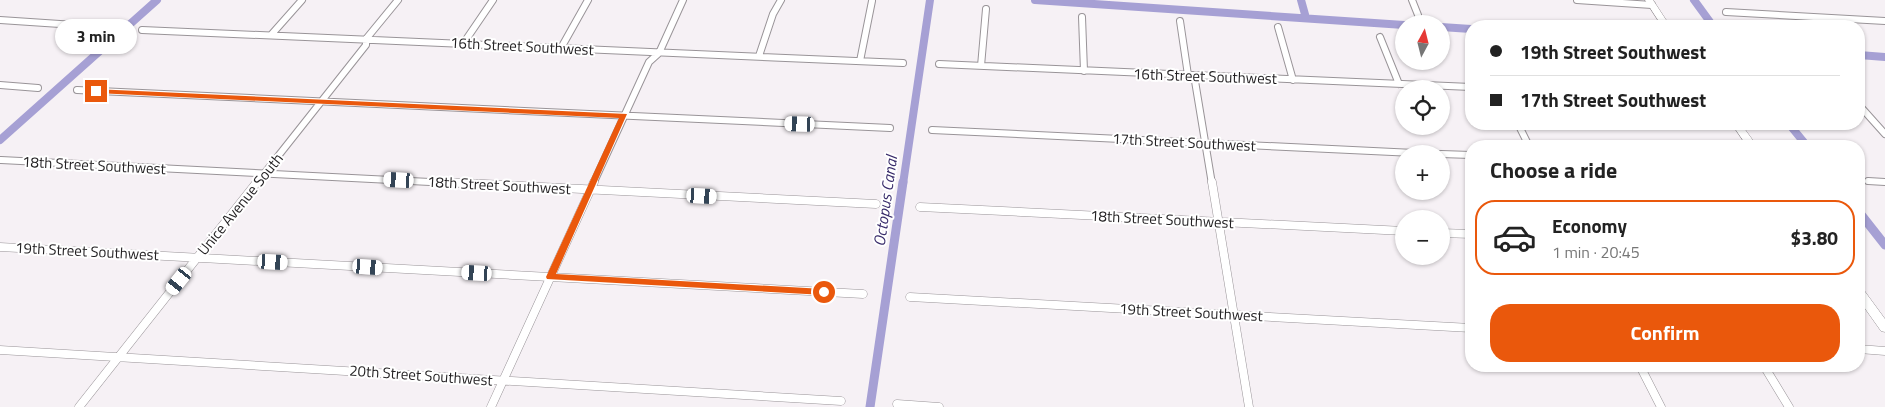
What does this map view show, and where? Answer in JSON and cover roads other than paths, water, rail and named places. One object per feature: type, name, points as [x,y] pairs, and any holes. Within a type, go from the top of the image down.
[{"type":"street","points":[[271,35],[302,0]]},
{"type":"street","name":"Unice Avenue South","points":[[79,407],[322,102],[366,45],[366,39],[398,0]]},
{"type":"street","points":[[463,44],[493,0]]},
{"type":"street","points":[[561,48],[588,0]]},
{"type":"street","points":[[491,407],[649,62],[659,53],[683,0]]},
{"type":"street","points":[[759,56],[773,14],[781,0]]},
{"type":"street","points":[[1412,0],[1418,15]]},
{"type":"street","points":[[1578,0],[1650,2],[1662,20]]},
{"type":"street","points":[[860,61],[872,1]]},
{"type":"street","points":[[981,66],[986,9]]},
{"type":"street","points":[[1726,12],[1853,20]]},
{"type":"street","points":[[1082,17],[1084,71]]},
{"type":"street","points":[[0,20],[106,27]]},
{"type":"street","points":[[1180,21],[1188,75],[1195,81],[1249,407]]},
{"type":"street","points":[[1865,21],[1885,22]]},
{"type":"street","points":[[1278,27],[1293,80]]},
{"type":"street","name":"16th Street Southwest","points":[[142,30],[903,63]]},
{"type":"street","points":[[1380,36],[1397,80]]},
{"type":"street","name":"16th Street Southwest","points":[[939,64],[1395,84]]},
{"type":"street","points":[[0,85],[38,88]]},
{"type":"street","name":"16th Street Southwest","points":[[1450,86],[1465,87]]},
{"type":"street","points":[[78,90],[890,128]]},
{"type":"street","points":[[1865,112],[1885,134]]},
{"type":"street","name":"17th Street Southwest","points":[[932,130],[1395,152]]},
{"type":"street","points":[[1450,155],[1465,156]]},
{"type":"street","name":"18th Street Southwest","points":[[1,160],[876,204]]},
{"type":"street","points":[[1868,181],[1885,182]]},
{"type":"street","name":"18th Street Southwest","points":[[920,207],[1395,231]]},
{"type":"street","points":[[1450,233],[1465,234]]},
{"type":"street","name":"19th Street Southwest","points":[[0,247],[863,294]]},
{"type":"street","name":"19th Street Southwest","points":[[910,297],[1465,328]]},
{"type":"street","points":[[1865,300],[1885,328]]},
{"type":"street","points":[[1865,349],[1885,351]]},
{"type":"street","name":"20th Street Southwest","points":[[0,350],[841,401]]},
{"type":"street","points":[[1643,372],[1661,407]]},
{"type":"street","points":[[1768,372],[1789,407]]},
{"type":"street","points":[[897,404],[939,407]]},
{"type":"waterway","points":[[0,140],[157,0]]},
{"type":"waterway","name":"Octopus Canal","points":[[903,184],[930,0]]},
{"type":"waterway","points":[[1035,0],[1395,24]]},
{"type":"waterway","points":[[1301,0],[1306,18]]},
{"type":"waterway","points":[[1694,0],[1709,20]]},
{"type":"waterway","points":[[1450,28],[1465,29]]},
{"type":"waterway","points":[[1865,55],[1885,57]]},
{"type":"waterway","points":[[1794,130],[1802,140]]},
{"type":"waterway","name":"Octopus Canal","points":[[870,407],[903,182]]},
{"type":"waterway","points":[[1865,220],[1885,245]]}]
